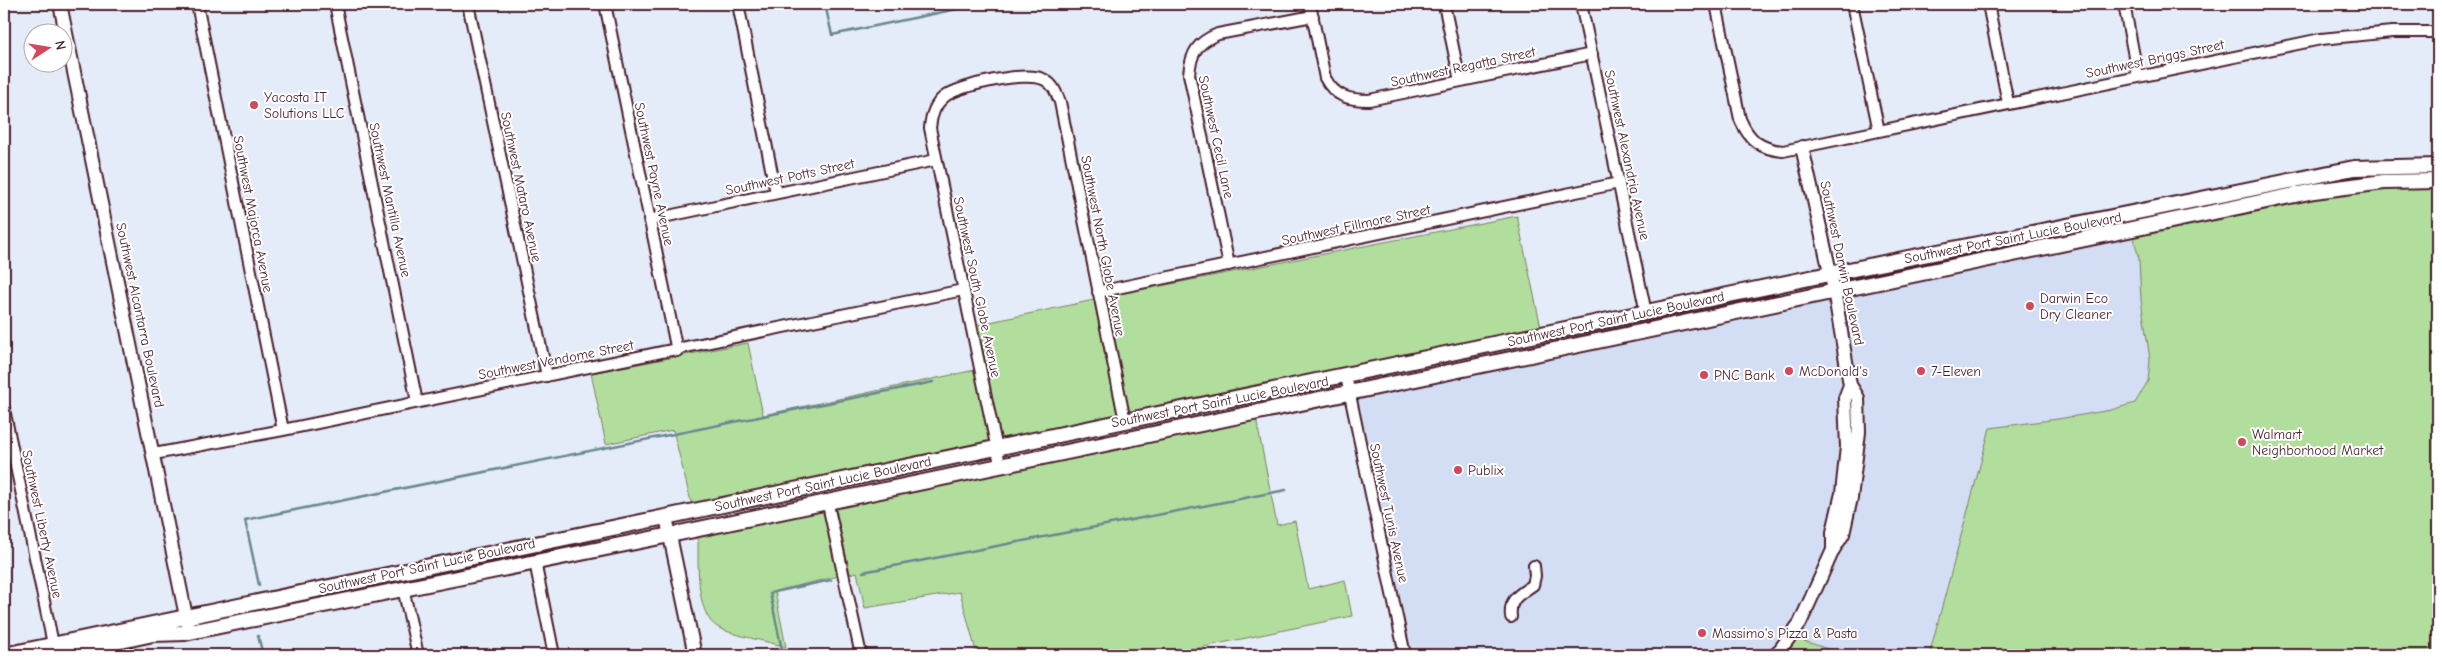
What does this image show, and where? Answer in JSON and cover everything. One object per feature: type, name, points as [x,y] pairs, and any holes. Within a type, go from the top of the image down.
[{"type":"main road","name":"Southwest Port Saint Lucie Boulevard","points":[[55,650],[186,616],[996,449],[1829,274],[2354,168],[2438,166]]},
{"type":"main road","name":"Southwest Port Saint Lucie Boulevard","points":[[4,655],[55,650],[153,634],[189,632],[670,534],[1834,290],[2101,237],[2314,191],[2384,182],[2438,181]]},
{"type":"main road","points":[[2101,237],[2130,214]]},
{"type":"main road","points":[[1616,337],[1646,313]]},
{"type":"street","name":"Southwest Alcantarra Boulevard","points":[[60,4],[154,454],[189,632]]},
{"type":"street","name":"Southwest Majorca Avenue","points":[[197,4],[283,430]]},
{"type":"street","name":"Southwest Mantilla Avenue","points":[[335,4],[417,402]]},
{"type":"street","name":"Southwest Mataro Avenue","points":[[468,4],[547,376]]},
{"type":"street","name":"Southwest Payne Avenue","points":[[605,4],[677,350]]},
{"type":"street","points":[[738,4],[776,193]]},
{"type":"street","points":[[1310,4],[1313,16]]},
{"type":"street","points":[[1444,4],[1460,81]]},
{"type":"street","name":"Southwest Alexandria Avenue","points":[[1581,4],[1646,313]]},
{"type":"street","name":"Southwest Briggs Street","points":[[1716,4],[1740,119],[1746,133],[1756,144],[1769,150],[1783,151],[2321,39],[2392,32],[2438,32]]},
{"type":"street","points":[[1852,4],[1879,131]]},
{"type":"street","points":[[1988,4],[2008,103]]},
{"type":"street","points":[[2124,4],[2138,77]]},
{"type":"street","name":"Southwest Regatta Street","points":[[1313,16],[1325,78],[1339,96],[1354,100],[1369,100],[1592,54]]},
{"type":"street","name":"Southwest Cecil Lane","points":[[1229,265],[1189,74],[1190,60],[1196,48],[1206,39],[1218,34],[1313,16]]},
{"type":"street","name":"Southwest North Globe Avenue","points":[[932,114],[944,97],[958,90],[1021,75],[1034,76],[1046,80],[1054,88],[1060,102],[1125,421]]},
{"type":"street","name":"Southwest South Globe Avenue","points":[[932,114],[930,128],[936,160],[1000,464]]},
{"type":"street","name":"Southwest Darwin Boulevard","points":[[1776,655],[1800,623],[1833,550],[1833,532],[1842,493],[1847,447],[1846,398],[1850,385],[1834,290],[1802,147]]},
{"type":"street","name":"Southwest Potts Street","points":[[649,220],[936,160]]},
{"type":"street","name":"Southwest Fillmore Street","points":[[1098,292],[1619,183]]},
{"type":"street","name":"Southwest Vendome Street","points":[[154,454],[283,430],[963,290]]},
{"type":"street","name":"Southwest Tunis Avenue","points":[[1346,376],[1405,655]]},
{"type":"street","name":"Southwest Liberty Avenue","points":[[4,410],[55,650]]},
{"type":"street","points":[[827,500],[861,655]]},
{"type":"street","points":[[666,517],[695,655]]},
{"type":"street","points":[[535,562],[554,655]]},
{"type":"street","points":[[1512,617],[1510,608],[1513,600],[1533,585],[1535,576],[1534,566]]},
{"type":"street","points":[[402,588],[418,655]]},
{"type":"shaded area","points":[[2133,235],[2139,259],[2150,359],[2148,381],[2135,403],[2111,410],[1990,428],[1929,655],[1846,655],[1795,638],[1857,498],[1862,463],[1864,432],[1840,294],[2101,244]]},
{"type":"shaded area","points":[[1829,295],[1844,382],[1837,492],[1826,552],[1795,621],[1770,655],[1411,655],[1354,390]]},
{"type":"green space","points":[[2384,186],[2438,186],[2438,655],[1929,655],[1990,428],[2111,410],[2135,403],[2148,381],[2150,359],[2141,300],[2139,259],[2133,235],[2315,196]]},
{"type":"green space","points":[[1517,216],[1543,337],[1130,423],[1105,297]]},
{"type":"green space","points":[[1094,300],[1120,426],[1003,450],[976,325]]},
{"type":"green space","points":[[748,343],[763,415],[975,370],[992,452],[694,514],[673,430],[606,444],[591,373]]},
{"type":"green space","points":[[1255,413],[1277,525],[1295,521],[1308,589],[1345,580],[1352,616],[1174,653],[1174,655],[977,655],[960,592],[865,608],[857,572],[850,574],[833,495]]},
{"type":"green space","points":[[823,497],[839,576],[775,591],[786,647],[719,628],[711,621],[705,611],[701,598],[698,569],[698,530]]},
{"type":"green space","points":[[1795,638],[1846,655],[1783,655]]},
{"type":"waterway","points":[[825,4],[832,35],[981,4]]},
{"type":"waterway","points":[[259,585],[245,520],[933,382]]},
{"type":"waterway","points":[[863,572],[1286,490]]},
{"type":"waterway","points":[[783,655],[770,593],[831,580]]},
{"type":"waterway","points":[[258,636],[263,655]]},
{"type":"place","name":"Yacosta IT Solutions LLC","points":[[254,105]]},
{"type":"place","name":"Darwin Eco Dry Cleaner","points":[[2030,306]]},
{"type":"place","name":"McDonald's","points":[[1789,371]]},
{"type":"place","name":"7-Eleven","points":[[1921,371]]},
{"type":"place","name":"PNC Bank","points":[[1704,375]]},
{"type":"place","name":"Walmart Neighborhood Market","points":[[2242,442]]},
{"type":"place","name":"Publix","points":[[1458,470]]},
{"type":"place","name":"Massimo's Pizza & Pasta","points":[[1702,633]]}]
